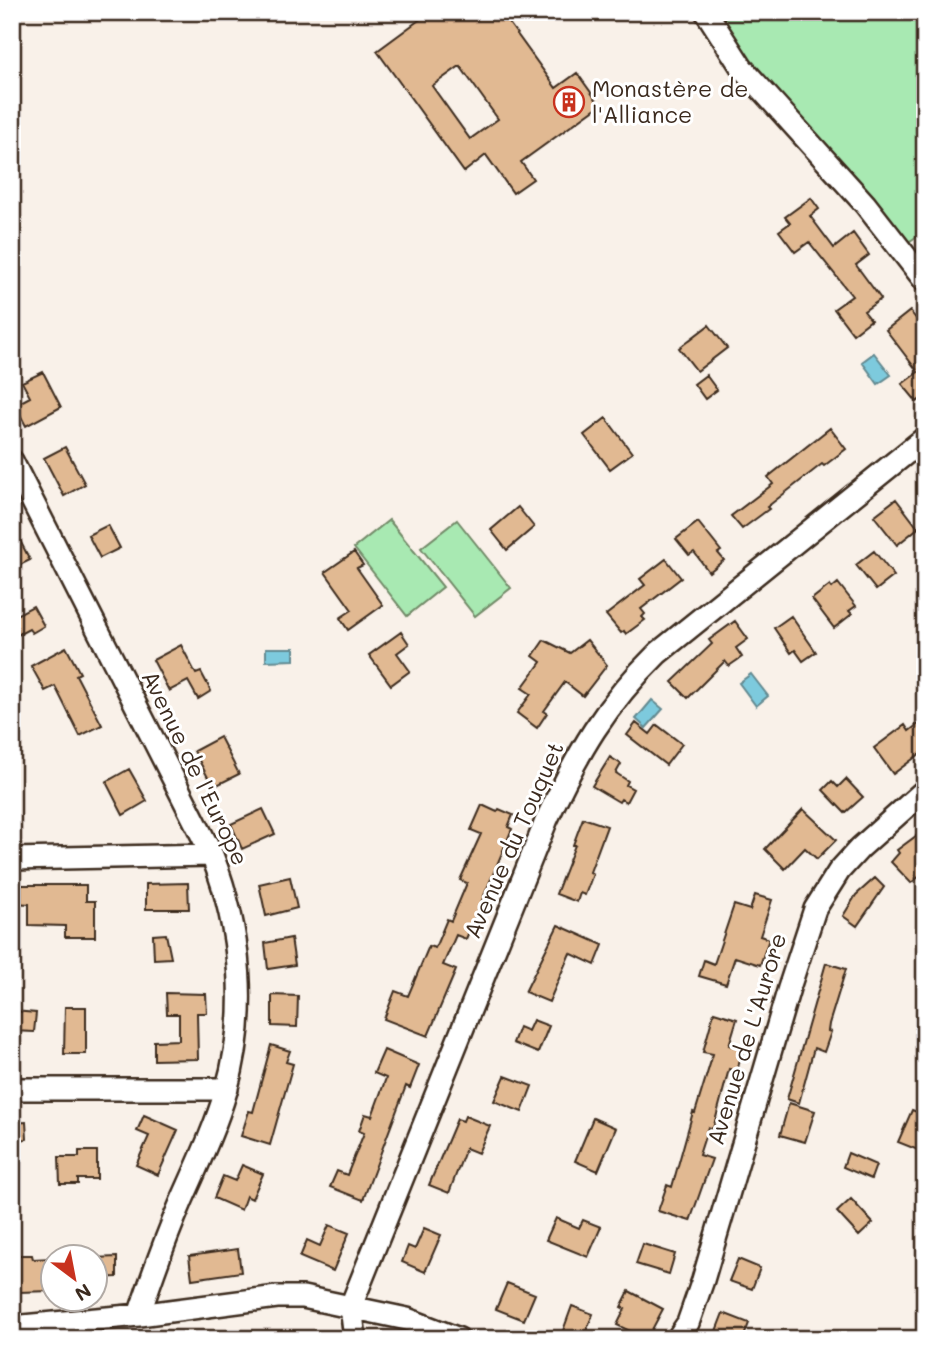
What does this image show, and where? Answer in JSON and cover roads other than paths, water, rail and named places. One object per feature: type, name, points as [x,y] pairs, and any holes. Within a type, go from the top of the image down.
[{"type":"street","points":[[706,12],[742,68],[850,191],[865,204],[925,281]]},
{"type":"street","name":"Avenue du Touquet","points":[[351,1306],[547,820],[589,736],[628,683],[667,645],[925,438]]},
{"type":"street","name":"Avenue de l'Europe","points":[[12,461],[212,855],[234,934],[240,989],[237,1041],[227,1089],[158,1257],[139,1315]]},
{"type":"street","name":"Avenue de L'Aurore","points":[[677,1339],[688,1323],[703,1280],[815,909],[839,871],[860,848],[925,790]]},
{"type":"street","points":[[12,859],[212,855]]},
{"type":"street","points":[[12,1089],[227,1089]]},
{"type":"street","points":[[12,1327],[139,1315],[277,1297],[303,1297],[407,1319],[459,1339]]},
{"type":"street","points":[[351,1306],[355,1339]]},
{"type":"water","points":[[874,353],[891,375],[878,384],[862,362]]},
{"type":"water","points":[[266,648],[294,648],[294,660],[266,661]]},
{"type":"water","points":[[751,674],[768,696],[756,706],[739,683]]},
{"type":"water","points":[[652,700],[663,709],[646,728],[636,719]]},
{"type":"place","name":"Monastère de l'Alliance","points":[[569,102]]}]
